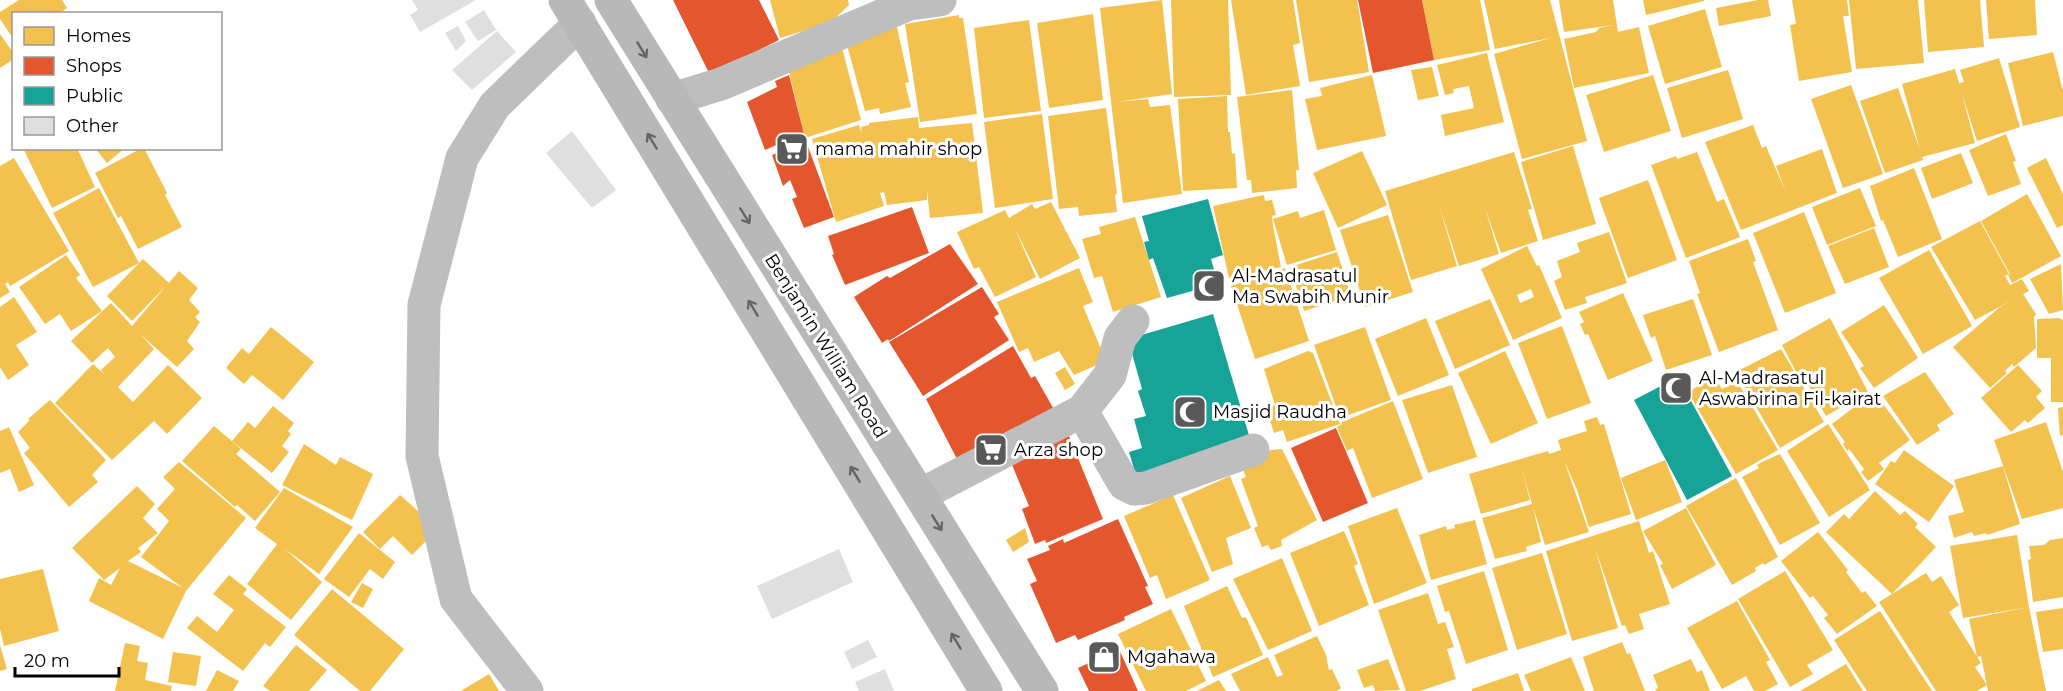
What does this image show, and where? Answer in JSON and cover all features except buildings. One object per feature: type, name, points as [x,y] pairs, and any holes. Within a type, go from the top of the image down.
[{"type":"main road","name":"Benjamin William Road","points":[[612,0],[1042,691]]},
{"type":"main road","points":[[572,11],[987,691]]},
{"type":"street","points":[[672,99],[721,84],[916,1]]},
{"type":"street","points":[[527,691],[456,599],[422,456],[424,306],[462,158],[495,105],[572,11]]},
{"type":"street","points":[[920,495],[1082,411],[1110,375],[1120,338],[1133,321]]},
{"type":"street","points":[[1082,411],[1124,483],[1134,489],[1146,488],[1253,450]]},
{"type":"place","name":"mama mahir shop","points":[[792,149]]},
{"type":"place","name":"Al-Madrasatul Ma Swabih Munir","points":[[1209,286]]},
{"type":"place","name":"Al-Madrasatul Aswabirina Fil-kairat","points":[[1676,388]]},
{"type":"place","name":"Masjid Raudha","points":[[1190,412]]},
{"type":"place","name":"Arza shop","points":[[991,450]]},
{"type":"place","name":"Mgahawa","points":[[1104,657]]}]
